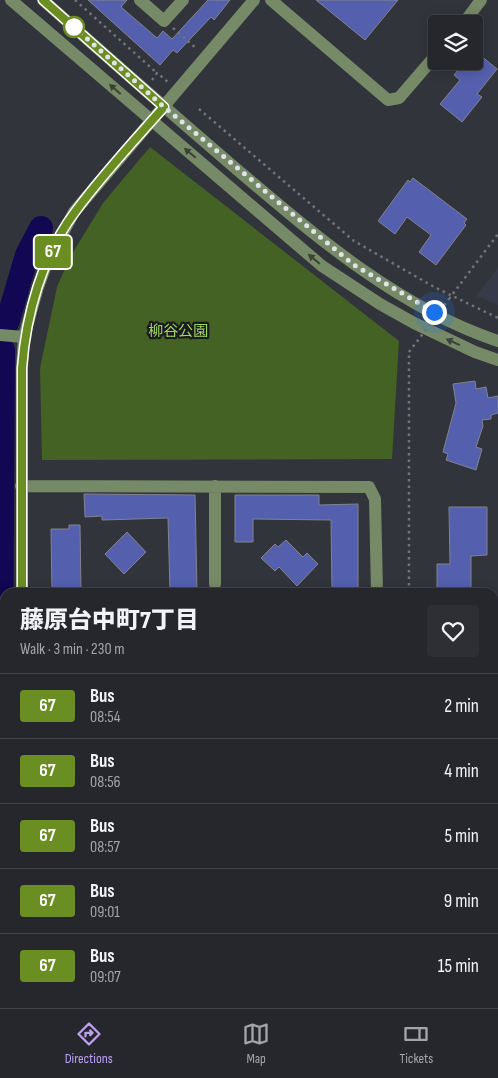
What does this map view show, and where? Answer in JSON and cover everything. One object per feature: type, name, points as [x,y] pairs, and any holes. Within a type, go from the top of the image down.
[{"type":"street","points":[[11,0],[322,266],[380,304],[442,338],[498,360]]},
{"type":"street","points":[[43,0],[164,107],[354,265],[434,312],[498,341]]},
{"type":"street","points":[[140,0],[164,21],[183,0]]},
{"type":"street","points":[[22,588],[22,368],[24,337],[47,263],[74,212],[254,0]]},
{"type":"street","points":[[271,0],[388,100],[399,98],[428,64]]},
{"type":"street","points":[[470,15],[481,0]]},
{"type":"street","points":[[0,335],[24,337]]},
{"type":"street","points":[[22,486],[369,488],[375,499],[377,588]]},
{"type":"street","points":[[215,486],[215,584]]},
{"type":"path","points":[[75,0],[172,86]]},
{"type":"path","points":[[164,21],[200,51]]},
{"type":"path","points":[[148,85],[157,73]]},
{"type":"path","points":[[198,109],[354,241],[451,296],[498,318]]},
{"type":"path","points":[[408,588],[408,352],[498,234]]},
{"type":"shaded area","points":[[498,268],[498,305],[476,296]]},
{"type":"green space","name":"柳谷公園","points":[[150,147],[399,341],[392,459],[42,460],[40,368],[57,287],[69,259],[103,203]]},
{"type":"building","points":[[88,0],[127,0],[121,7],[157,38],[163,31],[172,39],[208,0],[230,0],[214,20],[211,17],[177,53],[173,50],[160,65]]},
{"type":"building","points":[[316,0],[398,0],[365,40]]},
{"type":"building","points":[[483,57],[497,69],[477,94],[482,97],[462,122],[440,104],[460,80],[454,75],[458,70],[483,70]]},
{"type":"building","points":[[413,178],[467,219],[464,223],[466,225],[436,265],[419,252],[431,235],[407,217],[395,234],[378,221],[408,180],[410,182]]},
{"type":"building","points":[[475,381],[476,389],[486,387],[488,398],[498,396],[498,413],[491,415],[491,419],[482,420],[483,426],[476,447],[482,449],[476,470],[446,460],[448,454],[443,452],[456,403],[453,384]]},
{"type":"building","points":[[84,494],[195,495],[197,588],[170,588],[168,518],[102,520],[102,516],[85,517]]},
{"type":"building","points":[[235,495],[319,495],[319,505],[358,504],[358,588],[332,588],[331,520],[253,519],[253,542],[235,542]]},
{"type":"building","points":[[449,507],[487,507],[487,555],[471,556],[471,588],[437,588],[437,564],[450,564]]},
{"type":"building","points":[[69,525],[80,525],[81,588],[52,588],[51,529],[69,529]]},
{"type":"building","points":[[127,532],[146,552],[124,574],[105,554]]},
{"type":"building","points":[[286,540],[303,557],[307,553],[318,564],[297,586],[279,567],[275,571],[261,558],[275,544],[278,547]]},
{"type":"waterway","points":[[7,323],[27,255],[41,228]]},
{"type":"waterway","points":[[2,588],[3,350]]},
{"type":"bus line","name":"67","points":[[22,588],[22,368],[24,337],[31,309],[47,263],[74,212],[164,107],[43,0]]},
{"type":"route","points":[[74,27],[164,107],[354,265],[388,287],[434,312]]}]
